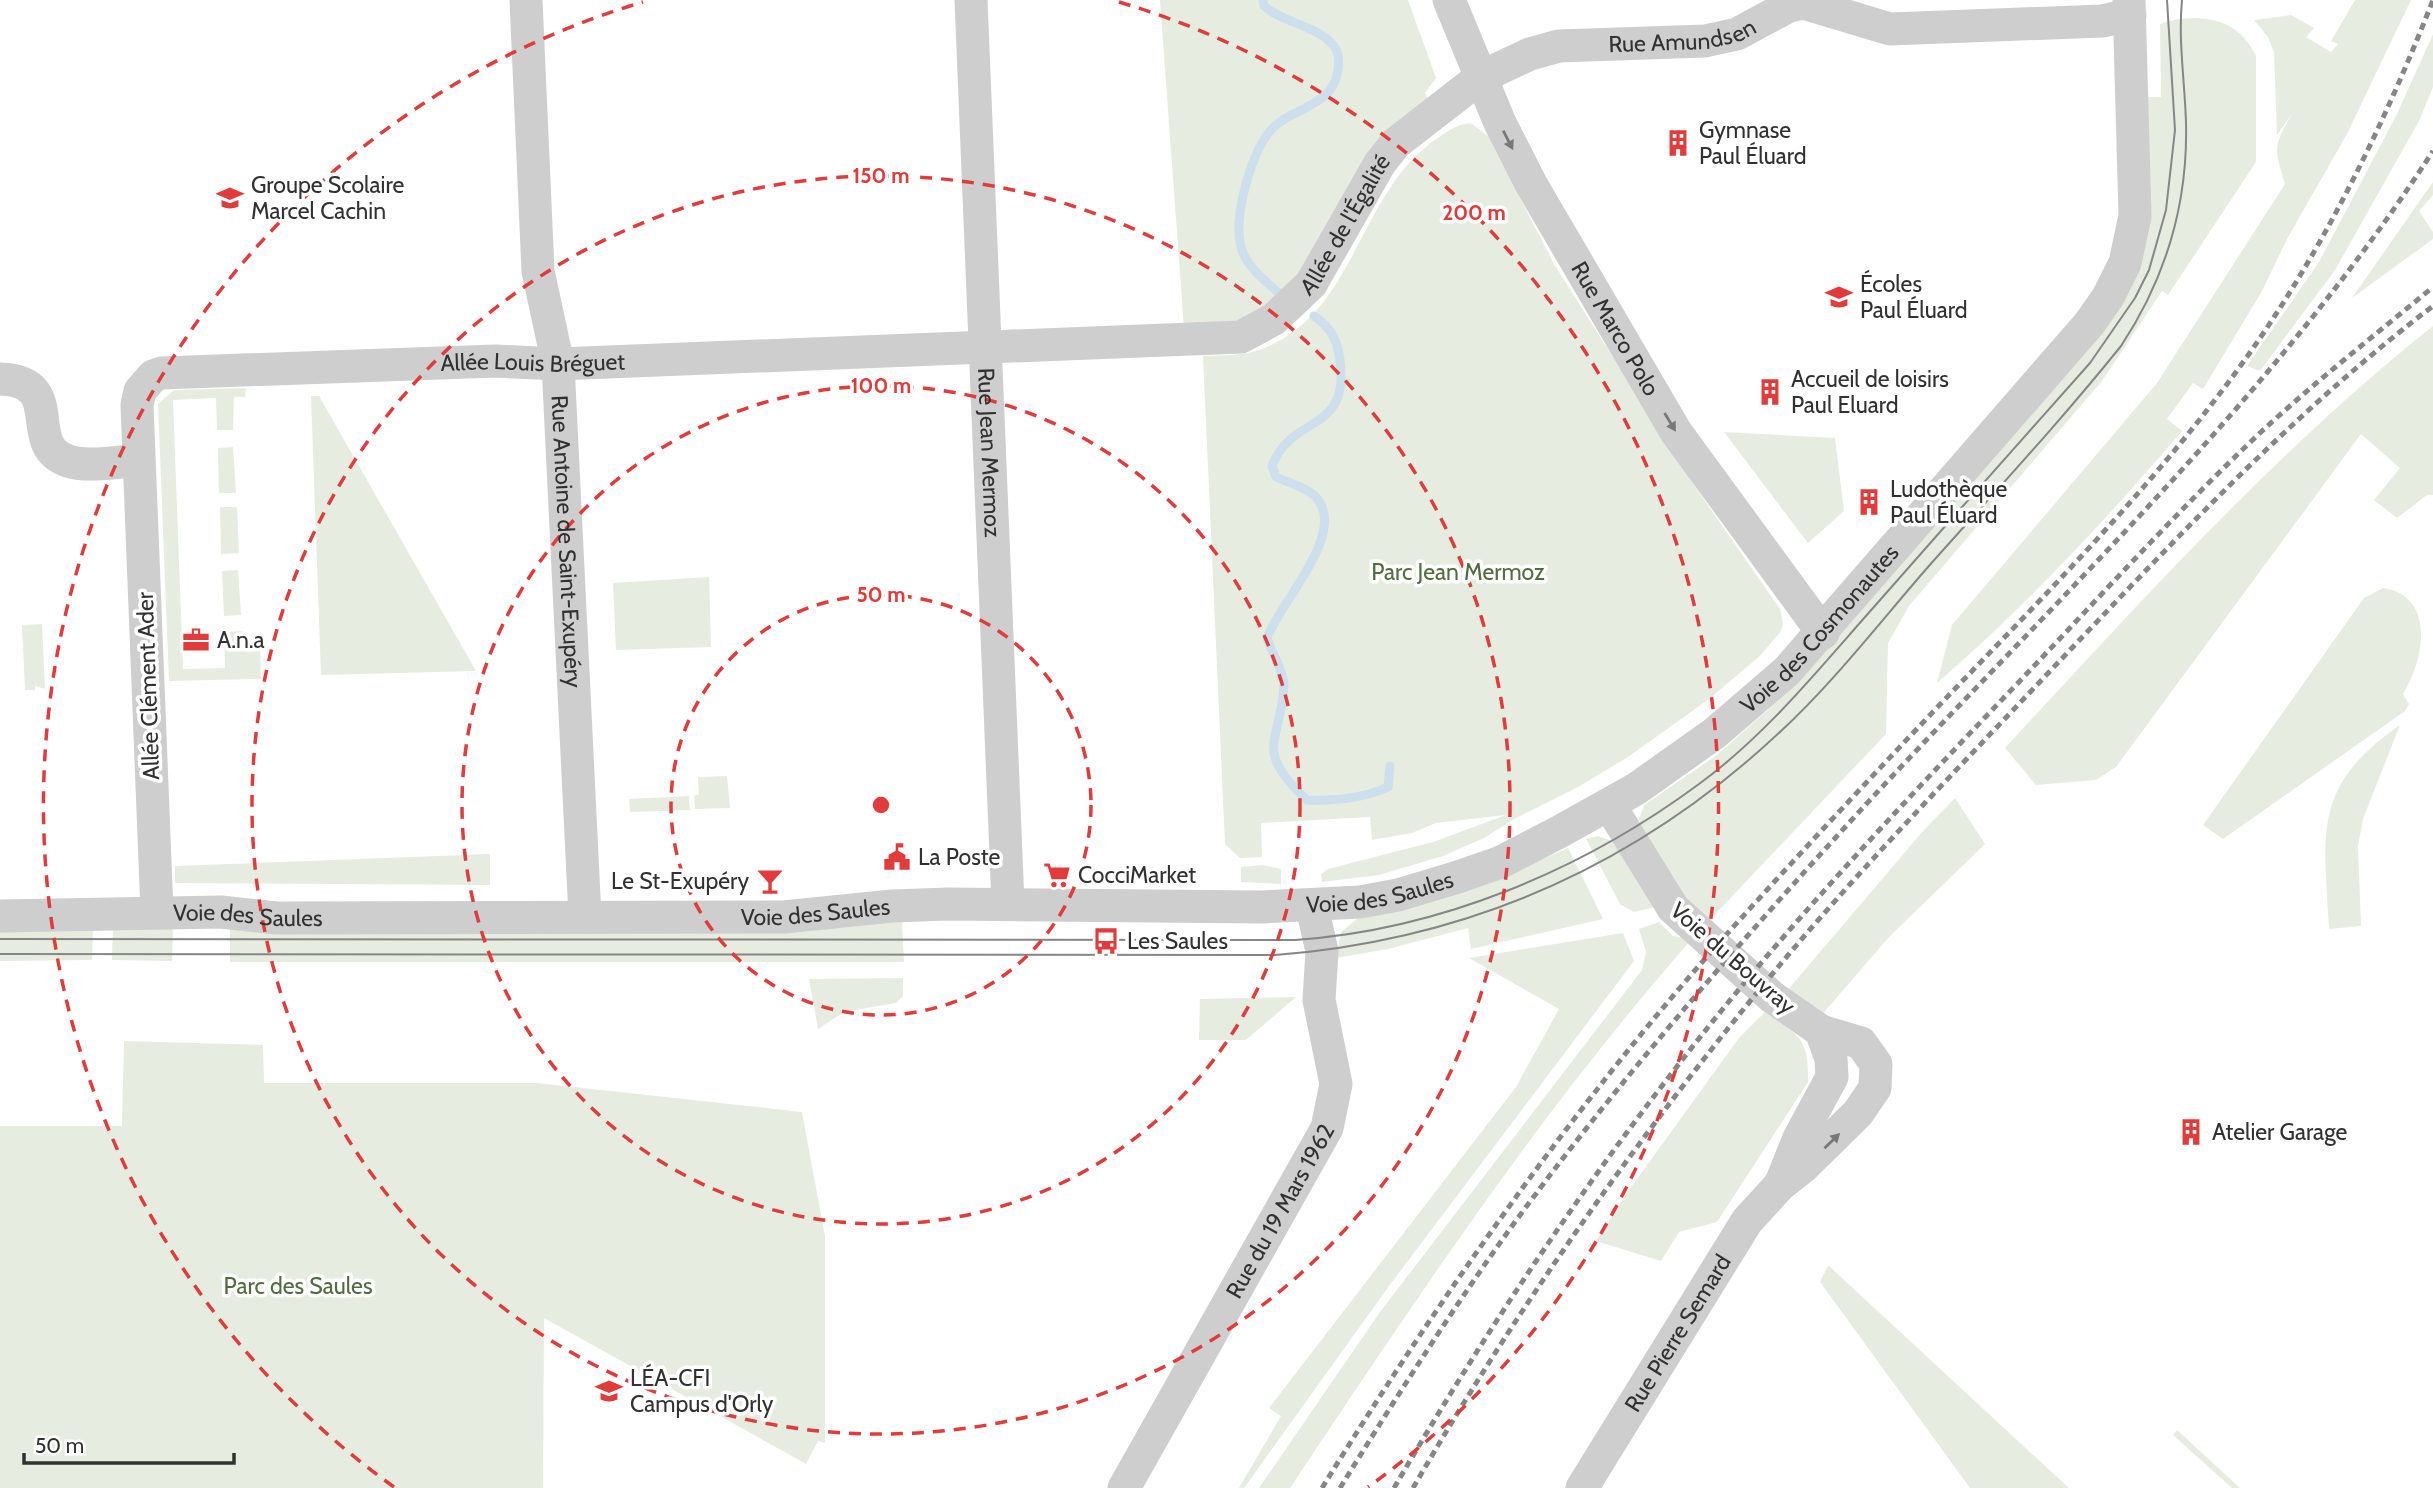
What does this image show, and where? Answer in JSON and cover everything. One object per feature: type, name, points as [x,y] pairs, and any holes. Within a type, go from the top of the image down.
[{"type":"street","name":"Rue Antoine de Saint-Exupéry","points":[[526,0],[538,271],[558,364],[585,917]]},
{"type":"street","name":"Rue Jean Mermoz","points":[[971,0],[1007,904]]},
{"type":"street","name":"Rue Marco Polo","points":[[1449,0],[1500,123],[1531,184],[1676,432],[1823,633]]},
{"type":"street","name":"Rue Amundsen","points":[[1482,77],[1530,54],[1559,46],[1704,41],[1737,34],[1789,6],[1803,3],[1890,29],[2102,21],[2130,8]]},
{"type":"street","name":"Voie des Cosmonautes","points":[[1610,806],[1742,711],[1823,633],[2089,324],[2108,298],[2125,262],[2135,216],[2130,8]]},
{"type":"street","name":"Allée de l'Égalité","points":[[1195,341],[1241,337],[1274,319],[1311,284],[1365,188],[1396,143],[1482,77]]},
{"type":"street","name":"Allée Louis Bréguet","points":[[139,461],[138,397],[145,384],[162,373],[495,361],[558,364],[1195,341]]},
{"type":"street","points":[[0,379],[18,380],[32,388],[41,402],[46,439],[61,457],[72,462],[139,461]]},
{"type":"street","name":"Allée Clément Ader","points":[[139,461],[157,912]]},
{"type":"street","name":"Voie des Saules","points":[[0,916],[221,912],[276,918],[784,917],[892,906],[1007,904],[1312,907],[1398,895],[1458,877],[1501,862],[1610,806]]},
{"type":"street","name":"Voie du Bouvray","points":[[1610,806],[1673,908],[1772,997],[1821,1031],[1850,1038],[1865,1047],[1876,1064],[1875,1088],[1842,1131],[1780,1185]]},
{"type":"street","name":"Rue du 19 Mars 1962","points":[[1124,1488],[1326,1128],[1336,1084],[1319,1000],[1322,951],[1312,907]]},
{"type":"street","points":[[1780,1185],[1799,1138],[1832,1077],[1831,1059],[1821,1031]]},
{"type":"street","name":"Rue Pierre Semard","points":[[1582,1488],[1747,1221],[1780,1185]]},
{"type":"green space","points":[[1160,0],[1408,0],[1436,78],[1425,93],[1430,102],[1306,269],[1248,321],[1184,328]]},
{"type":"green space","points":[[2355,0],[2411,0],[2347,134],[2287,239],[2262,291],[2203,389],[2193,383],[2167,419],[2182,431],[2064,562],[2002,624],[1937,683],[1952,625],[2157,383],[2285,184],[2277,148],[2292,114],[2277,135],[2274,52],[2268,37],[2254,20],[2291,15],[2314,28],[2306,37],[2331,52],[2338,44],[2331,41]]},
{"type":"green space","points":[[2178,19],[2214,20],[2224,24],[2242,35],[2256,56],[2256,162],[2168,295],[2162,291],[2102,381],[1909,606],[1888,643],[1886,734],[1704,926],[1642,834],[1639,819],[1644,805],[1717,755],[1771,707],[1822,654],[2094,339],[2143,97],[2161,97],[2160,24]]},
{"type":"green space","points":[[2433,34],[2433,87],[2419,121],[2335,270],[2260,371],[2247,366],[2319,262],[2397,114]]},
{"type":"green space","name":"Parc Jean Mermoz","points":[[1471,123],[1488,136],[1554,264],[1694,485],[1780,609],[1783,623],[1781,631],[1760,656],[1709,699],[1628,757],[1578,787],[1516,818],[1484,838],[1443,856],[1379,875],[1322,882],[1321,874],[1328,869],[1433,842],[1506,815],[1436,823],[1412,833],[1372,840],[1370,817],[1261,823],[1262,857],[1240,858],[1225,844],[1203,356],[1255,351],[1294,332],[1318,308],[1338,280],[1390,188],[1411,161],[1446,132]]},
{"type":"green space","points":[[2433,182],[2433,195],[2419,211],[2433,232],[2433,239],[2352,298]]},
{"type":"green space","points":[[2433,326],[2433,495],[2427,495],[2397,518],[2374,500],[2400,468],[2361,434],[2116,767],[2096,780],[2036,785],[2005,748],[2159,583],[2264,476],[2375,374]]},
{"type":"green space","points":[[246,388],[245,397],[234,397],[233,430],[217,430],[216,398],[173,400],[183,669],[225,668],[224,632],[242,631],[242,644],[260,643],[261,679],[169,681],[158,404],[174,390]]},
{"type":"green space","points":[[311,396],[319,396],[476,671],[321,675]]},
{"type":"green space","points":[[1724,432],[1835,438],[1844,511],[1808,543]]},
{"type":"green space","points":[[233,447],[236,493],[219,493],[218,448]]},
{"type":"green space","points":[[220,507],[237,507],[239,553],[221,554]]},
{"type":"green space","points":[[238,570],[241,615],[224,616],[222,571]]},
{"type":"green space","points":[[709,577],[711,647],[616,650],[613,583]]},
{"type":"green space","points":[[2383,588],[2399,593],[2411,602],[2418,614],[2421,629],[2417,662],[2403,694],[2409,704],[2405,711],[2223,839],[2203,825],[2364,598]]},
{"type":"green space","points":[[42,624],[45,689],[35,686],[35,690],[25,690],[22,625]]},
{"type":"green space","points":[[2400,725],[2363,819],[2358,846],[2361,926],[2329,929],[2326,839],[2329,814],[2337,791],[2371,748]]},
{"type":"green space","points":[[727,776],[730,808],[695,809],[694,796],[699,794],[698,777]]},
{"type":"green space","points":[[689,796],[690,810],[630,812],[629,799]]},
{"type":"green space","points":[[1955,798],[1985,844],[1889,937],[1820,1017],[1786,992],[1923,831]]},
{"type":"green space","points":[[1598,836],[1620,844],[1660,906],[1634,912],[1620,904],[1586,839]]},
{"type":"green space","points":[[1568,848],[1603,919],[1471,949],[1468,928],[1388,949],[1336,958],[1341,932],[1358,918],[1515,871]]},
{"type":"green space","points":[[490,854],[490,885],[175,883],[175,866]]},
{"type":"green space","points":[[1263,865],[1281,869],[1281,884],[1241,882],[1241,867]]},
{"type":"green space","points":[[902,921],[904,962],[230,962],[230,926]]},
{"type":"green space","points":[[1659,922],[1673,936],[1692,939],[1583,1070],[1532,1138],[1433,1276],[1290,1488],[1259,1488],[1380,1312],[1642,970],[1646,952],[1639,929]]},
{"type":"green space","points":[[113,925],[168,926],[173,930],[172,961],[112,960]]},
{"type":"green space","points":[[0,928],[93,930],[92,960],[0,961]]},
{"type":"green space","points":[[1623,933],[1634,961],[1389,1286],[1244,1488],[1239,1488],[1281,1416],[1269,1408],[1516,1087],[1559,1009],[1469,958]]},
{"type":"green space","points":[[903,978],[903,996],[896,1003],[844,1012],[818,1029],[809,979]]},
{"type":"green space","points":[[1296,997],[1246,1040],[1199,1040],[1200,999]]},
{"type":"green space","points":[[1766,1011],[1800,1039],[1806,1056],[1808,1082],[1717,1222],[1679,1232],[1661,1261],[1596,1241],[1629,1190],[1739,1038]]},
{"type":"green space","name":"Parc des Saules","points":[[124,1041],[263,1045],[264,1083],[537,1083],[802,1112],[825,1236],[825,1443],[818,1441],[806,1464],[544,1318],[543,1488],[0,1488],[0,1126],[122,1126]]},
{"type":"green space","points":[[1828,1266],[2069,1488],[1970,1488],[1820,1282]]},
{"type":"green space","points":[[2177,1430],[2240,1488],[2232,1488],[2173,1435]]},
{"type":"waterway","points":[[1263,0],[1264,6],[1272,12],[1326,38],[1335,47],[1338,60],[1338,70],[1328,93],[1286,118],[1267,135],[1249,173],[1239,221],[1241,247],[1251,266],[1278,292]]},
{"type":"waterway","points":[[1314,316],[1325,325],[1335,340],[1340,360],[1341,384],[1336,401],[1328,413],[1292,438],[1281,449],[1272,466],[1276,477],[1303,488],[1316,497],[1324,512],[1324,529],[1318,548],[1267,638],[1284,685],[1275,733],[1275,756],[1290,783],[1307,800],[1348,798],[1388,787],[1390,766]]},
{"type":"tram line","points":[[0,939],[1295,940],[1403,924],[1456,909],[1558,869],[1654,815],[1699,784],[1747,745],[1811,678],[2090,363],[2135,298],[2149,270],[2166,210],[2175,130],[2167,0]]},
{"type":"tram line","points":[[0,954],[1275,955],[1347,947],[1416,933],[1482,913],[1547,888],[1609,857],[1668,821],[1725,779],[1780,732],[1838,672],[2121,346],[2137,320],[2162,267],[2178,212],[2186,153],[2182,0]]},
{"type":"railway","points":[[1322,1488],[1462,1273],[1563,1134],[1670,1000],[1753,905],[2134,498],[2236,372],[2295,284],[2346,192],[2392,97],[2433,0]]},
{"type":"railway","points":[[1340,1488],[1489,1258],[1640,1061],[1823,851],[2166,488],[2237,407],[2306,325],[2372,240],[2433,151]]},
{"type":"railway","points":[[1394,1488],[1476,1353],[1564,1221],[1657,1092],[1787,932],[1917,790],[2198,493],[2324,376],[2433,287]]},
{"type":"railway","points":[[1413,1488],[1494,1355],[1580,1226],[1672,1100],[1802,938],[1907,822],[2188,527],[2331,390],[2433,306]]},
{"type":"place","name":"Gymnase Paul Éluard","points":[[1678,143]]},
{"type":"place","name":"Groupe Scolaire Marcel Cachin","points":[[230,198]]},
{"type":"place","name":"Écoles Paul Éluard","points":[[1839,297]]},
{"type":"place","name":"Accueil de loisirs Paul Eluard","points":[[1770,392]]},
{"type":"place","name":"Ludothèque Paul Éluard","points":[[1869,502]]},
{"type":"place","name":"A.n.a","points":[[196,640]]},
{"type":"place","name":"La Poste","points":[[897,857]]},
{"type":"place","name":"CocciMarket","points":[[1057,875]]},
{"type":"place","name":"Le St-Exupéry","points":[[770,881]]},
{"type":"place","name":"Les Saules","points":[[1106,941]]},
{"type":"place","name":"Atelier Garage","points":[[2191,1132]]},
{"type":"place","name":"LÉA-CFI Campus d'Orly","points":[[609,1391]]}]
